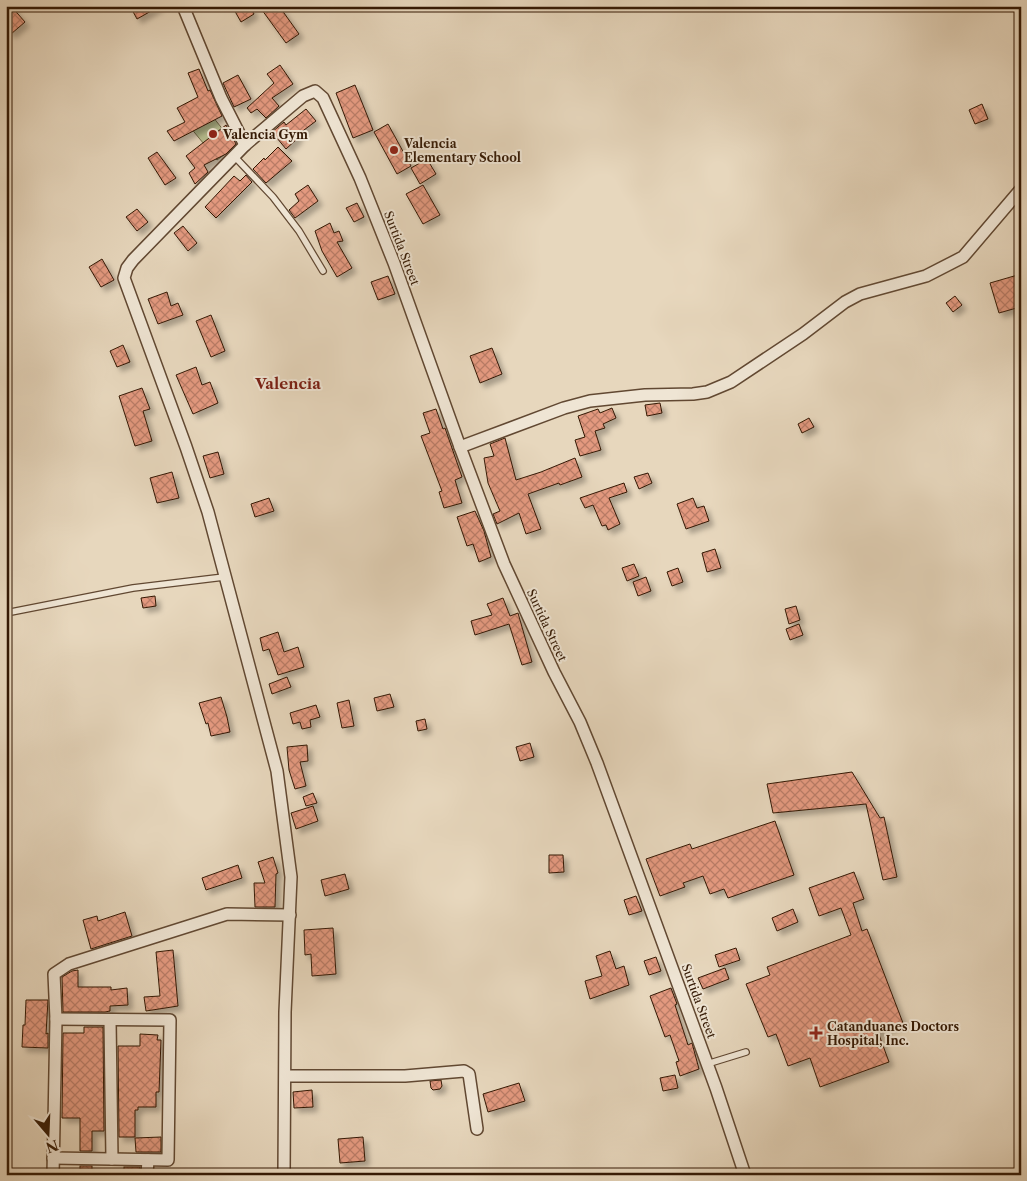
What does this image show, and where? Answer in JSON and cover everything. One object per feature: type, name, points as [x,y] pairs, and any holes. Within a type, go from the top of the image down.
[{"type":"street","points":[[183,6],[221,98],[245,145],[133,260],[127,268],[124,278],[208,512],[224,577],[237,618],[278,771],[291,877],[285,1012],[284,1175]]},
{"type":"street","name":"Surtida Street","points":[[245,145],[303,96],[314,91],[323,98],[378,223],[421,335],[460,447],[516,591],[598,763],[707,1064],[745,1175]]},
{"type":"street","points":[[460,447],[555,411],[590,401],[645,395],[693,394],[707,392],[731,382],[803,334],[845,302],[860,294],[926,276],[963,257],[1021,189]]},
{"type":"street","points":[[53,1175],[56,1019],[54,974],[69,964],[227,914],[290,915]]},
{"type":"street","points":[[53,1158],[168,1160],[170,1020],[56,1019]]},
{"type":"street","points":[[110,1020],[112,1159]]},
{"type":"street","points":[[286,1076],[405,1076],[464,1071],[469,1074],[477,1128]]},
{"type":"street","points":[[147,1175],[148,1160]]},
{"type":"lane","points":[[234,156],[273,196],[299,231],[323,271]]},
{"type":"lane","points":[[6,613],[133,588],[224,577]]},
{"type":"lane","points":[[707,1064],[746,1052]]},
{"type":"green space","name":"Valencia Gym","points":[[209,112],[236,146],[217,160],[190,127]]},
{"type":"building","points":[[6,6],[11,6],[25,22],[11,34],[6,29]]},
{"type":"building","points":[[130,6],[160,6],[137,19]]},
{"type":"building","points":[[232,6],[250,6],[254,14],[241,22]]},
{"type":"building","points":[[269,6],[279,6],[299,34],[286,43],[262,10]]},
{"type":"building","points":[[280,65],[293,84],[272,98],[279,106],[266,118],[257,109],[251,113],[247,108],[274,83],[267,74]]},
{"type":"building","points":[[199,69],[208,91],[210,90],[222,116],[174,141],[167,131],[185,122],[177,108],[198,97],[188,73]]},
{"type":"building","points":[[238,75],[251,99],[234,107],[223,83]]},
{"type":"building","points":[[355,85],[373,130],[353,138],[336,93]]},
{"type":"building","points":[[982,104],[988,119],[975,124],[969,110]]},
{"type":"building","points":[[306,109],[316,121],[296,136],[298,138],[286,149],[272,132],[284,122],[286,125]]},
{"type":"building","points":[[388,124],[411,166],[397,174],[374,132]]},
{"type":"building","points":[[226,125],[236,144],[226,154],[204,165],[208,172],[195,184],[189,173],[195,168],[186,156]]},
{"type":"building","points":[[278,147],[292,161],[266,183],[253,169]]},
{"type":"building","points":[[157,152],[176,178],[165,185],[148,158]]},
{"type":"building","points":[[427,159],[436,174],[420,184],[411,168]]},
{"type":"building","points":[[246,175],[252,182],[216,218],[205,207],[234,176],[240,181]]},
{"type":"building","points":[[308,185],[318,201],[295,218],[289,210],[299,201],[295,194]]},
{"type":"building","points":[[423,185],[440,215],[423,224],[406,194]]},
{"type":"building","points":[[357,203],[364,217],[354,222],[346,208]]},
{"type":"building","points":[[137,209],[148,222],[137,231],[126,217]]},
{"type":"building","points":[[330,223],[334,233],[339,231],[343,241],[337,242],[352,268],[337,277],[322,251],[315,231]]},
{"type":"building","points":[[183,226],[197,243],[188,251],[174,233]]},
{"type":"building","points":[[102,259],[114,280],[101,287],[89,267]]},
{"type":"building","points":[[1021,274],[1021,302],[1018,302],[1020,307],[999,313],[990,283]]},
{"type":"building","points":[[388,276],[395,294],[378,300],[371,282]]},
{"type":"building","points":[[167,292],[171,306],[178,303],[183,315],[158,324],[148,299]]},
{"type":"building","points":[[955,296],[962,305],[953,312],[946,303]]},
{"type":"building","points":[[211,315],[225,351],[211,357],[196,321]]},
{"type":"building","points":[[123,345],[130,362],[117,367],[110,351]]},
{"type":"building","points":[[492,348],[502,374],[480,383],[470,356]]},
{"type":"building","points":[[196,367],[202,385],[210,382],[218,403],[193,414],[176,375]]},
{"type":"building","points":[[142,388],[150,409],[143,411],[152,441],[135,446],[119,396]]},
{"type":"building","points":[[660,403],[662,413],[647,416],[645,405]]},
{"type":"building","points":[[612,408],[616,418],[603,424],[605,428],[595,431],[601,450],[580,456],[575,440],[585,437],[578,416],[598,409],[600,413]]},
{"type":"building","points":[[436,409],[443,429],[445,428],[462,477],[455,480],[462,503],[444,508],[439,492],[442,491],[421,436],[430,433],[423,413]]},
{"type":"building","points":[[809,418],[814,427],[802,433],[798,424]]},
{"type":"building","points":[[505,438],[516,480],[575,458],[582,477],[528,494],[541,529],[526,534],[519,513],[497,524],[493,514],[500,511],[488,483],[484,458],[494,456],[490,444]]},
{"type":"building","points":[[218,452],[224,474],[210,478],[203,456]]},
{"type":"building","points":[[172,472],[179,498],[157,503],[150,478]]},
{"type":"building","points":[[648,473],[652,483],[639,489],[634,477]]},
{"type":"building","points":[[624,483],[627,492],[609,498],[620,524],[608,530],[606,525],[602,526],[593,505],[585,508],[580,498]]},
{"type":"building","points":[[269,498],[274,511],[255,517],[251,504]]},
{"type":"building","points":[[693,498],[697,508],[704,506],[709,521],[686,529],[677,504]]},
{"type":"building","points":[[475,511],[484,531],[491,557],[479,562],[473,544],[467,546],[457,517]]},
{"type":"building","points":[[715,549],[721,568],[707,572],[702,553]]},
{"type":"building","points":[[634,564],[639,576],[627,581],[622,568]]},
{"type":"building","points":[[678,568],[683,582],[672,586],[667,572]]},
{"type":"building","points":[[646,577],[651,591],[638,596],[633,582]]},
{"type":"building","points":[[155,596],[156,606],[143,608],[141,598]]},
{"type":"building","points":[[503,598],[510,616],[518,613],[532,662],[522,665],[509,624],[475,635],[471,621],[492,615],[487,604]]},
{"type":"building","points":[[796,606],[800,620],[789,624],[785,609]]},
{"type":"building","points":[[799,624],[803,635],[790,640],[786,629]]},
{"type":"building","points":[[278,632],[284,652],[298,647],[304,667],[278,675],[269,649],[263,651],[260,638]]},
{"type":"building","points":[[287,677],[291,687],[272,694],[269,684]]},
{"type":"building","points":[[390,694],[394,707],[377,711],[374,698]]},
{"type":"building","points":[[221,697],[230,732],[211,736],[208,723],[206,724],[199,703]]},
{"type":"building","points":[[349,700],[354,726],[342,728],[337,703]]},
{"type":"building","points":[[316,705],[320,717],[310,720],[311,727],[302,729],[300,722],[293,724],[290,713]]},
{"type":"building","points":[[425,719],[427,729],[418,731],[416,721]]},
{"type":"building","points":[[530,743],[534,757],[520,761],[516,747]]},
{"type":"building","points":[[307,745],[308,761],[300,762],[306,786],[295,789],[289,770],[287,747]]},
{"type":"building","points":[[852,772],[880,818],[884,817],[897,877],[883,880],[866,804],[773,813],[767,784]]},
{"type":"building","points":[[313,793],[317,803],[306,806],[303,797]]},
{"type":"building","points":[[313,806],[318,821],[296,829],[291,813]]},
{"type":"building","points":[[775,821],[794,875],[728,898],[724,889],[710,894],[703,876],[683,883],[685,887],[660,896],[646,859],[690,844],[692,849]]},
{"type":"building","points":[[549,855],[563,855],[564,872],[549,873]]},
{"type":"building","points":[[273,857],[278,873],[276,874],[275,907],[255,907],[254,883],[265,883],[258,862]]},
{"type":"building","points":[[238,865],[242,878],[206,890],[202,878]]},
{"type":"building","points":[[854,872],[864,899],[853,903],[862,931],[867,929],[903,1023],[878,1032],[889,1062],[820,1087],[810,1058],[788,1066],[776,1034],[768,1037],[746,984],[770,975],[767,967],[851,935],[841,908],[819,916],[809,888]]},
{"type":"building","points":[[345,874],[349,889],[325,896],[321,880]]},
{"type":"building","points":[[636,896],[642,911],[629,915],[624,900]]},
{"type":"building","points":[[793,909],[798,922],[777,931],[772,918]]},
{"type":"building","points":[[125,912],[132,936],[91,949],[83,920],[97,916],[98,921]]},
{"type":"building","points":[[333,928],[336,974],[312,976],[311,954],[305,955],[304,930]]},
{"type":"building","points":[[736,948],[740,960],[719,967],[715,955]]},
{"type":"building","points":[[173,950],[178,1006],[146,1011],[144,997],[160,996],[156,952]]},
{"type":"building","points":[[610,951],[616,969],[624,966],[629,985],[590,999],[585,981],[602,976],[596,956]]},
{"type":"building","points":[[656,957],[661,971],[649,975],[644,961]]},
{"type":"building","points":[[725,968],[729,979],[703,989],[698,978]]},
{"type":"building","points":[[78,970],[78,987],[111,987],[111,990],[127,988],[128,1005],[110,1006],[110,1011],[105,1012],[63,1012],[62,977]]},
{"type":"building","points":[[671,988],[688,1045],[692,1043],[699,1069],[680,1076],[676,1062],[679,1061],[670,1035],[665,1037],[650,996]]},
{"type":"building","points":[[26,1000],[48,1000],[46,1034],[48,1033],[48,1048],[22,1047]]},
{"type":"building","points":[[84,1027],[103,1027],[104,1131],[92,1131],[92,1151],[80,1151],[80,1118],[62,1118],[63,1033],[84,1033]]},
{"type":"building","points":[[140,1034],[158,1035],[157,1040],[161,1040],[159,1092],[156,1092],[156,1107],[138,1107],[138,1110],[135,1110],[135,1137],[119,1137],[118,1046],[140,1046]]},
{"type":"building","points":[[675,1075],[678,1088],[663,1091],[660,1078]]},
{"type":"building","points":[[441,1080],[442,1086],[440,1089],[433,1090],[431,1088],[430,1081]]},
{"type":"building","points":[[519,1083],[525,1101],[488,1112],[483,1094]]},
{"type":"building","points":[[312,1090],[313,1107],[294,1108],[293,1092]]},
{"type":"building","points":[[161,1137],[161,1152],[136,1152],[135,1138]]},
{"type":"building","points":[[363,1137],[365,1161],[340,1163],[338,1139]]},
{"type":"building","points":[[80,1166],[92,1166],[92,1175],[80,1175]]},
{"type":"building","points":[[124,1167],[140,1167],[140,1175],[124,1175]]},
{"type":"place","name":"Valencia Gym","points":[[213,134]]},
{"type":"place","name":"Valencia Elementary School","points":[[394,150]]},
{"type":"place","name":"Catanduanes Doctors Hospital, Inc.","points":[[816,1033]]},
{"type":"district","name":"Valencia","points":[[288,383]]}]
